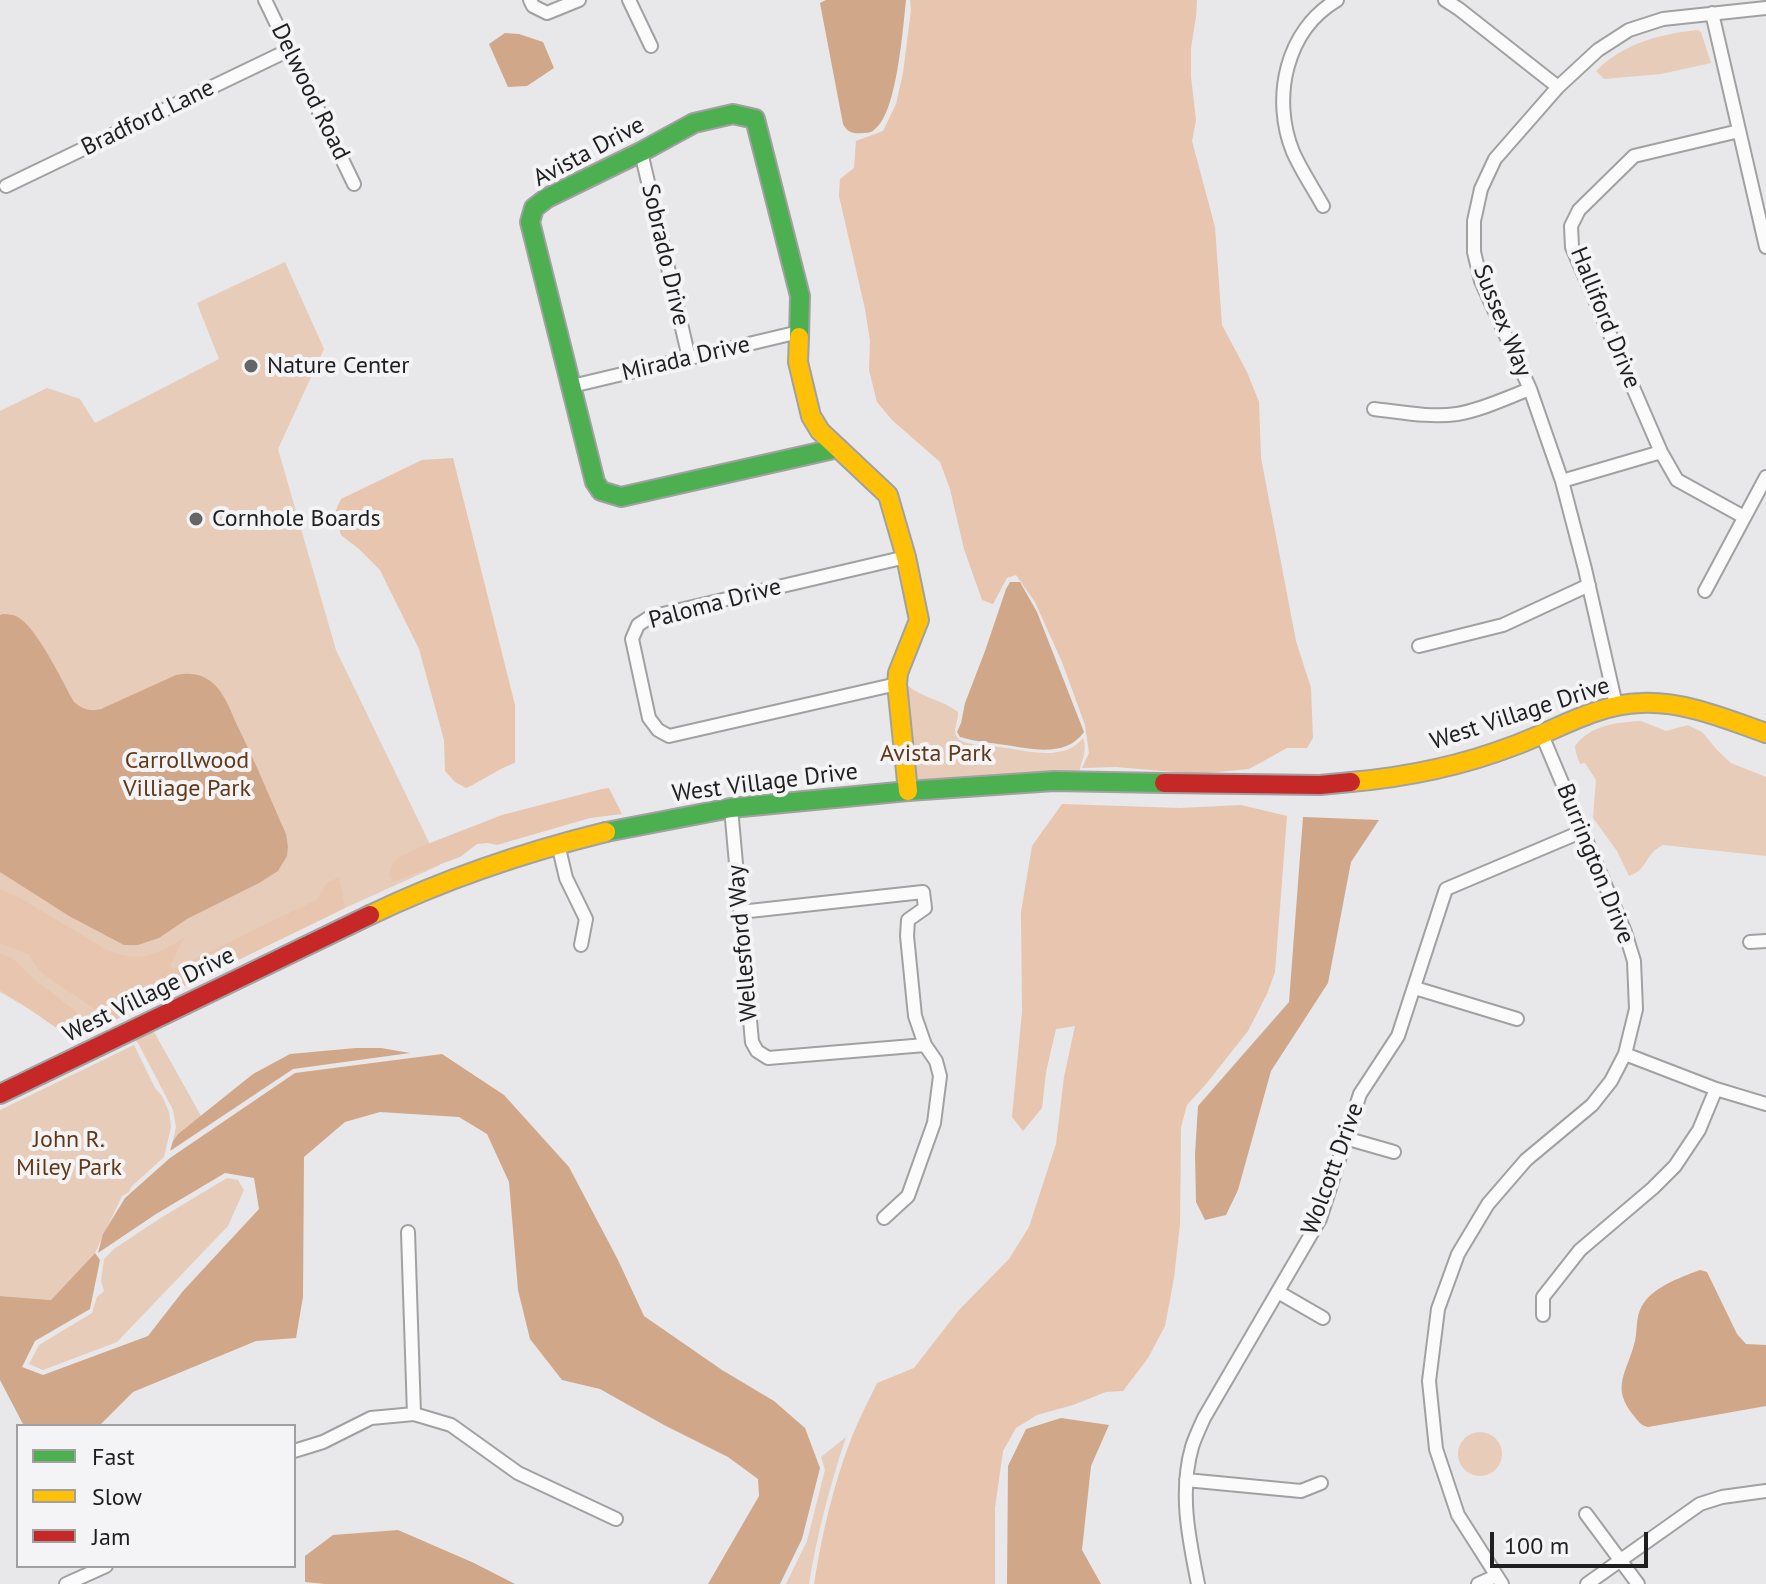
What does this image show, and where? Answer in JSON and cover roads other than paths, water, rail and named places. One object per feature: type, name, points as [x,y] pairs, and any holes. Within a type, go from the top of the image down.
[{"type":"street","name":"Delwood Road","points":[[265,0],[354,184]]},
{"type":"street","points":[[530,0],[533,6],[547,13],[579,0]]},
{"type":"street","points":[[629,0],[651,46]]},
{"type":"street","points":[[1323,206],[1293,151],[1283,114],[1284,77],[1295,45],[1310,22],[1337,0]]},
{"type":"street","points":[[1445,0],[1558,87]]},
{"type":"street","name":"Sussex Way","points":[[1616,705],[1562,481],[1530,389],[1481,281],[1474,252],[1474,221],[1481,189],[1495,159],[1558,87],[1598,50],[1629,30],[1663,19],[1766,8]]},
{"type":"street","points":[[1712,13],[1766,247]]},
{"type":"street","name":"Bradford Lane","points":[[6,186],[289,50]]},
{"type":"street","name":"Avista Drive","points":[[838,448],[621,497],[601,491],[595,482],[530,222],[534,208],[547,198],[694,123],[733,114],[755,119],[800,296],[798,362],[811,416],[820,431],[888,495],[906,557],[919,620],[898,673],[897,684],[908,791]]},
{"type":"street","name":"Halliford Drive","points":[[1739,131],[1634,156],[1579,210],[1571,226],[1572,247],[1661,452],[1677,480],[1744,517]]},
{"type":"street","name":"Sobrado Drive","points":[[641,152],[689,358]]},
{"type":"street","name":"Mirada Drive","points":[[572,386],[799,332]]},
{"type":"street","points":[[1374,409],[1430,415],[1456,414],[1482,408],[1530,389]]},
{"type":"street","points":[[1562,481],[1661,452]]},
{"type":"street","points":[[1705,591],[1766,477]]},
{"type":"street","name":"Paloma Drive","points":[[897,684],[669,736],[658,730],[649,718],[632,639],[638,625],[650,617],[906,557]]},
{"type":"street","points":[[1419,646],[1503,625],[1589,585]]},
{"type":"street","name":"West Village Drive","points":[[0,1094],[403,899],[558,844],[626,827],[731,808],[1054,781],[1320,785],[1393,777],[1468,761],[1616,705],[1652,702],[1686,706],[1766,733]]},
{"type":"street","name":"Burrington Drive","points":[[1499,1580],[1458,1515],[1436,1449],[1429,1381],[1438,1309],[1458,1254],[1488,1204],[1526,1160],[1592,1105],[1611,1081],[1625,1054],[1636,1009],[1634,961],[1625,932],[1542,735]]},
{"type":"street","name":"Wellesford Way","points":[[731,808],[752,1042],[757,1051],[768,1058],[925,1045]]},
{"type":"street","name":"Wolcott Drive","points":[[1198,1584],[1187,1526],[1186,1480],[1192,1447],[1204,1418],[1320,1219],[1360,1094],[1398,1036],[1446,889],[1583,831]]},
{"type":"street","points":[[558,844],[566,878],[586,919],[581,945]]},
{"type":"street","points":[[740,912],[923,892],[925,908],[908,920],[907,936],[915,1016],[940,1076],[934,1123],[908,1196],[884,1218]]},
{"type":"street","points":[[1750,942],[1766,941]]},
{"type":"street","points":[[1415,988],[1517,1019]]},
{"type":"street","points":[[1625,1054],[1716,1089],[1766,1104]]},
{"type":"street","points":[[1543,1315],[1543,1297],[1580,1250],[1675,1166],[1699,1130],[1716,1089]]},
{"type":"street","points":[[1345,1138],[1394,1152]]},
{"type":"street","points":[[408,1232],[414,1414]]},
{"type":"street","points":[[1278,1292],[1323,1318]]},
{"type":"street","points":[[296,1450],[323,1442],[371,1418],[414,1414],[451,1425],[518,1473],[616,1519]]},
{"type":"street","points":[[1186,1480],[1301,1491],[1321,1483]]},
{"type":"street","points":[[1587,1584],[1700,1504],[1722,1497],[1766,1491]]},
{"type":"street","points":[[1586,1514],[1638,1584]]},
{"type":"street","points":[[66,1584],[102,1568]]},
{"type":"street","points":[[1478,1584],[1499,1580]]},
{"type":"place","name":"Nature Center","points":[[251,366]]},
{"type":"place","name":"Cornhole Boards","points":[[196,519]]},
{"type":"park label","name":"Avista Park","points":[[936,754]]},
{"type":"park label","name":"Carrollwood Villiage Park","points":[[187,775]]},
{"type":"park label","name":"John R. Miley Park","points":[[69,1154]]}]
